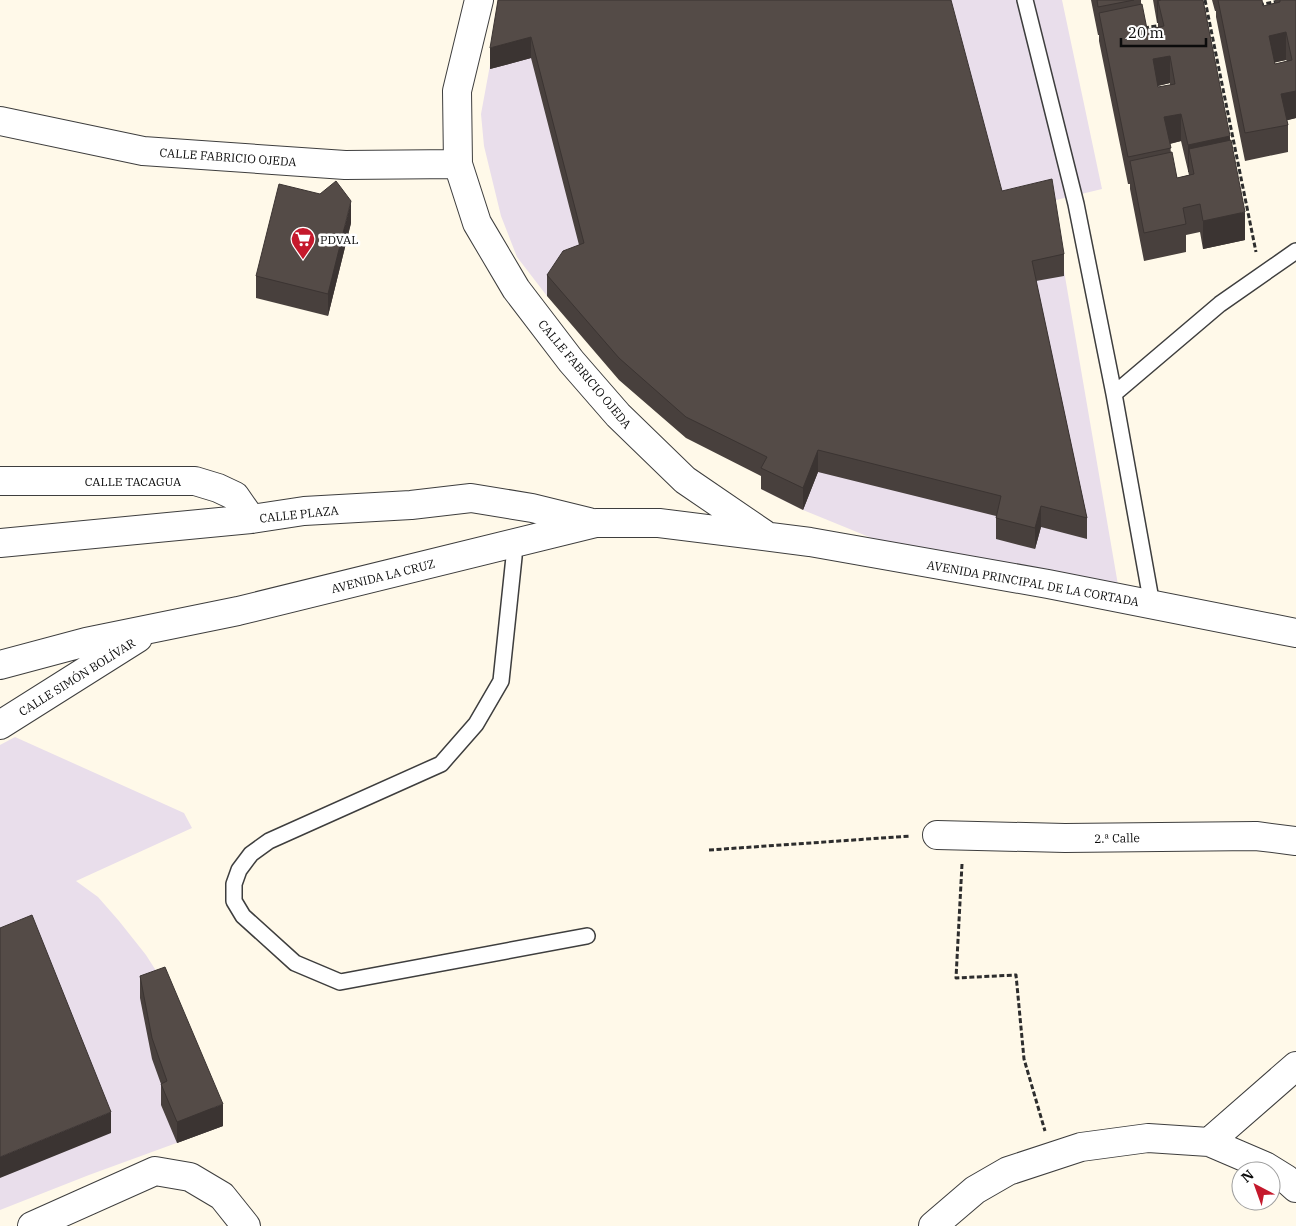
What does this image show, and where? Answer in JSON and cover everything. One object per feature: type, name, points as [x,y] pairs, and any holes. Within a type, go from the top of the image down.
[{"type":"street","name":"CALLE FABRICIO OJEDA","points":[[479,0],[457,91],[458,164],[477,223],[516,289],[571,361],[618,416],[684,480],[769,537]]},
{"type":"street","name":"CALLE FABRICIO OJEDA","points":[[0,121],[143,151],[345,165],[458,164]]},
{"type":"street","name":"CALLE TACAGUA","points":[[0,481],[195,481],[218,488],[235,496],[251,519]]},
{"type":"street","name":"CALLE PLAZA","points":[[0,543],[251,519],[304,512],[411,505],[471,498],[532,508],[596,523]]},
{"type":"street","name":"AVENIDA LA CRUZ","points":[[0,666],[86,642],[238,611],[596,523],[659,523],[769,537]]},
{"type":"street","name":"AVENIDA PRINCIPAL DE LA CORTADA","points":[[769,537],[1039,582],[1296,633]]},
{"type":"street","name":"CALLE SIMÓN BOLÍVAR","points":[[0,725],[153,629]]},
{"type":"street","name":"2.ª Calle","points":[[937,835],[1064,838],[1256,836],[1296,841]]},
{"type":"street","points":[[1210,1142],[1296,1066]]},
{"type":"street","points":[[932,1226],[975,1190],[1008,1171],[1081,1147],[1148,1138],[1210,1142],[1266,1166],[1296,1188]]},
{"type":"street","points":[[32,1226],[155,1171],[190,1177],[222,1196],[246,1226]]},
{"type":"lane","points":[[1025,0],[1076,204],[1114,394],[1152,604]]},
{"type":"lane","points":[[1114,394],[1220,304],[1296,251]]},
{"type":"lane","points":[[514,543],[501,681],[476,724],[441,764],[269,841],[251,854],[239,870],[234,884],[234,901],[243,916],[295,963],[340,982],[587,936]]},
{"type":"path","points":[[1205,0],[1261,274]]},
{"type":"path","points":[[1255,6],[1284,0]]},
{"type":"path","points":[[1199,17],[1208,15]]},
{"type":"path","points":[[1136,30],[1163,25]]},
{"type":"path","points":[[709,850],[937,835]]},
{"type":"path","points":[[963,836],[956,978],[1016,975],[1024,1059],[1053,1155]]},
{"type":"shaded area","points":[[502,0],[1062,0],[1102,189],[1052,201],[1118,585],[879,541],[803,510],[761,489],[766,479],[547,296],[517,257],[501,216],[484,146],[481,114]]},
{"type":"shaded area","points":[[15,737],[184,813],[192,828],[76,881],[98,897],[119,921],[146,955],[160,977],[223,1126],[0,1210],[0,745]]},
{"type":"building","points":[[498,0],[951,0],[1002,191],[1052,179],[1064,254],[1032,261],[1087,518],[1041,506],[1035,528],[996,518],[1001,496],[818,450],[803,488],[761,468],[767,457],[686,417],[619,358],[547,275],[563,251],[584,243],[531,37],[490,48]]},
{"type":"building","points":[[1097,0],[1134,0],[1098,7]]},
{"type":"building","points":[[1203,0],[1230,136],[1188,145],[1181,114],[1164,117],[1171,148],[1128,157],[1099,13],[1142,4],[1147,29],[1155,28],[1164,26],[1158,1]],"holes":[[[1170,56],[1175,84],[1158,87],[1153,59]]]},
{"type":"building","points":[[1218,0],[1262,0],[1263,6],[1280,2],[1280,0],[1296,0],[1296,91],[1281,94],[1288,125],[1245,133]],"holes":[[[1286,32],[1292,60],[1275,64],[1269,36]]]},
{"type":"building","points":[[1231,140],[1245,212],[1203,221],[1200,204],[1183,208],[1186,224],[1144,233],[1130,161],[1172,152],[1177,178],[1194,174],[1189,149]]},
{"type":"building","name":"PDVAL","points":[[336,181],[351,201],[328,294],[256,276],[279,184],[320,194]]},
{"type":"building","points":[[32,915],[111,1112],[0,1157],[0,928]]},
{"type":"building","points":[[165,967],[223,1104],[177,1122],[161,1084],[167,1081],[152,1038],[140,976]]},
{"type":"place","name":"PDVAL","points":[[303,260]]}]
